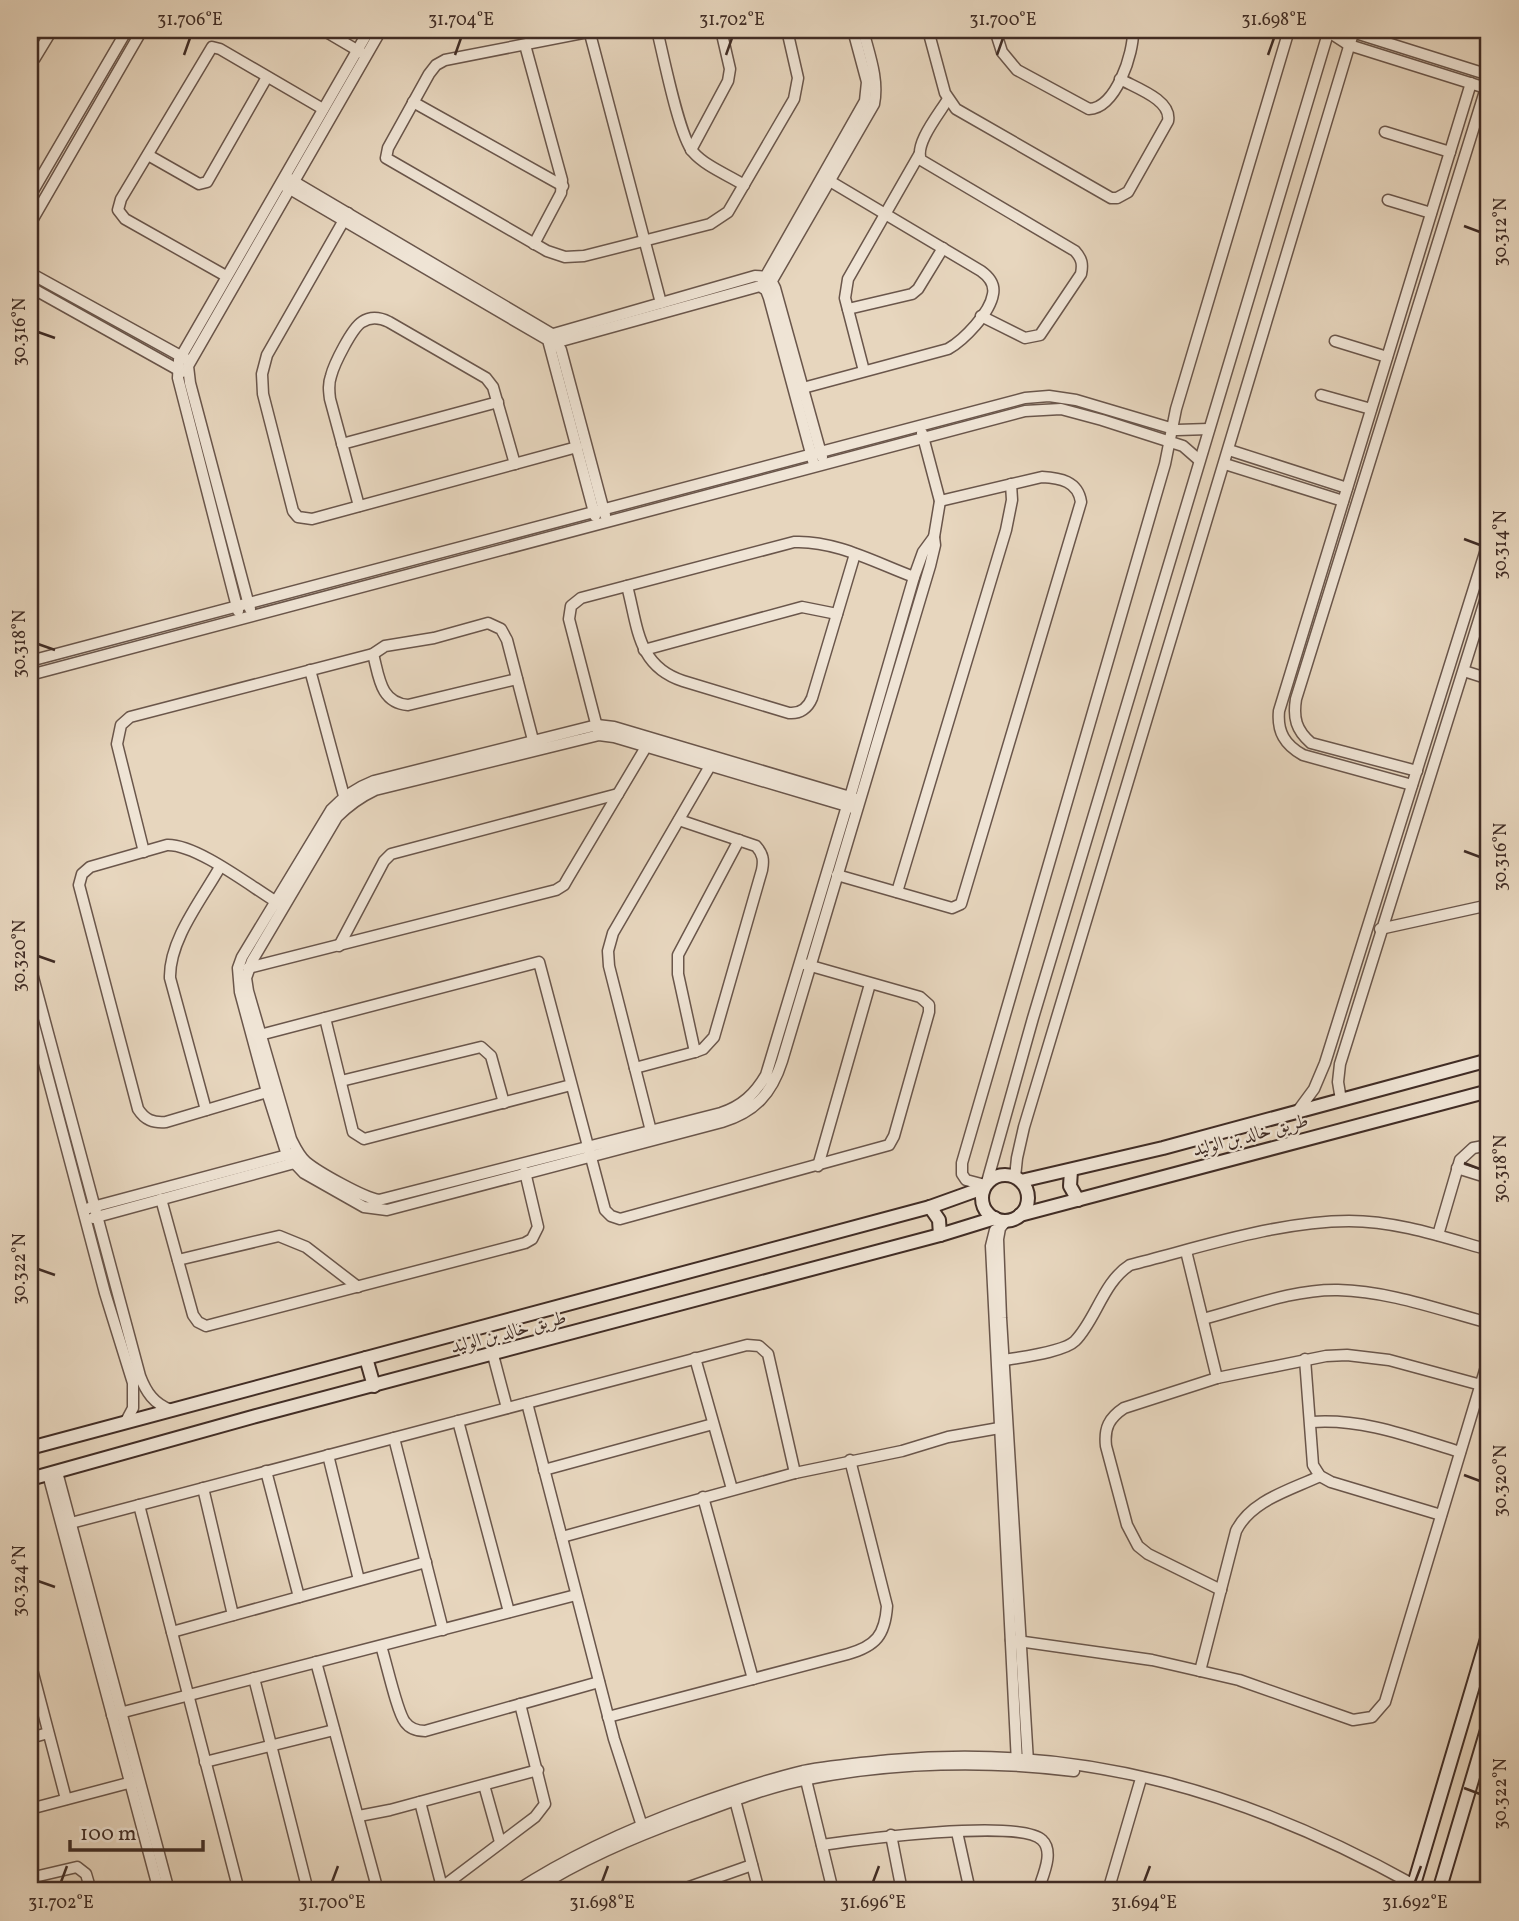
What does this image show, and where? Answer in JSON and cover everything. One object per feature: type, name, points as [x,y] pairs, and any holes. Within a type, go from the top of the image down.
[{"type":"street","points":[[30,63],[52,30]]},
{"type":"street","points":[[30,195],[127,30]]},
{"type":"street","points":[[30,224],[142,30]]},
{"type":"street","points":[[323,30],[362,52]]},
{"type":"street","points":[[241,619],[178,370],[362,52],[369,30]]},
{"type":"street","points":[[252,616],[185,358],[226,276],[286,182],[323,109],[362,52],[381,30]]},
{"type":"street","points":[[661,303],[644,240],[592,30],[445,60],[436,65],[385,152],[386,158],[556,255],[574,257],[644,240],[720,219],[728,212],[794,99],[797,89],[796,67],[787,30]]},
{"type":"street","points":[[657,30],[685,140],[698,157],[744,185]]},
{"type":"street","points":[[691,150],[728,81],[729,57],[722,30]]},
{"type":"street","points":[[827,179],[865,101],[867,82],[853,30]]},
{"type":"street","points":[[551,339],[766,283],[827,179],[869,115],[877,92],[863,30]]},
{"type":"street","points":[[928,30],[948,99],[956,109],[1105,195],[1117,198],[1128,192],[1168,121],[1169,114],[1160,102],[1120,79]]},
{"type":"street","points":[[996,30],[1002,52],[1017,70],[1089,109],[1101,106],[1120,79],[1131,55],[1133,30]]},
{"type":"street","points":[[1289,30],[1185,378],[1171,441],[962,1163],[962,1174],[966,1180],[985,1185],[1000,1175],[1018,1179],[1026,1187],[1028,1202],[1020,1215],[999,1219],[984,1209],[982,1202],[985,1185],[1329,31]]},
{"type":"street","points":[[1329,31],[1334,38],[1349,45],[1488,89],[1293,712],[1301,735],[1311,743],[1416,771]]},
{"type":"street","points":[[1018,1179],[1017,1158],[1024,1127],[1225,464],[1351,31],[1489,75]]},
{"type":"street","points":[[524,45],[563,186],[534,244]]},
{"type":"street","points":[[226,276],[120,215],[119,204],[212,47],[220,49],[323,109]]},
{"type":"street","points":[[148,155],[199,184],[207,182],[267,77]]},
{"type":"street","points":[[1412,785],[1303,755],[1292,749],[1278,727],[1279,711],[1471,83]]},
{"type":"street","points":[[864,371],[845,298],[848,279],[919,155],[920,145],[948,99]]},
{"type":"street","points":[[413,102],[563,186]]},
{"type":"street","points":[[1385,132],[1450,152]]},
{"type":"street","points":[[919,155],[925,164],[1081,257],[1081,274],[1040,335],[1025,338],[981,316]]},
{"type":"street","points":[[41,176],[54,183]]},
{"type":"street","points":[[803,388],[948,349],[965,337],[993,294],[989,276],[827,179]]},
{"type":"street","points":[[286,182],[551,339],[602,523]]},
{"type":"street","points":[[1388,200],[1431,213]]},
{"type":"street","points":[[346,217],[267,355],[262,384],[293,511],[298,517],[304,520],[359,506],[515,464],[579,442]]},
{"type":"street","points":[[848,309],[912,294],[918,289],[943,248]]},
{"type":"street","points":[[30,273],[185,358]]},
{"type":"street","points":[[551,339],[755,276],[766,283],[803,388],[816,454]]},
{"type":"street","points":[[766,283],[819,466]]},
{"type":"street","points":[[30,287],[189,376]]},
{"type":"street","points":[[359,506],[330,399],[331,375],[356,329],[371,318],[381,318],[389,322],[486,378],[493,387],[515,464]]},
{"type":"street","points":[[1335,341],[1387,357]]},
{"type":"street","points":[[1378,387],[1392,391]]},
{"type":"street","points":[[1321,394],[1371,409]]},
{"type":"street","points":[[30,661],[1025,398],[1042,396],[1076,400],[1173,429],[1209,429]]},
{"type":"street","points":[[342,444],[498,402]]},
{"type":"street","points":[[1102,420],[1105,408]]},
{"type":"street","points":[[30,675],[1025,411],[1061,409],[1102,420],[1171,441],[1183,446],[1199,460]]},
{"type":"street","points":[[589,1152],[733,1109],[749,1098],[766,1075],[837,875],[853,803],[935,545],[940,501],[920,426]]},
{"type":"street","points":[[1229,450],[1347,488]]},
{"type":"street","points":[[1225,464],[1343,501]]},
{"type":"street","points":[[837,875],[952,908],[961,904],[1081,502],[1077,489],[1065,481],[1042,477],[940,501]]},
{"type":"street","points":[[897,892],[1006,530],[1012,500],[1011,484]]},
{"type":"street","points":[[663,494],[667,506]]},
{"type":"street","points":[[853,803],[710,766],[598,730],[375,790],[351,804],[337,817],[275,901],[238,968],[240,992],[291,1139],[301,1156],[365,1196],[379,1200],[722,1122],[755,1107],[776,1078],[805,965],[853,803],[914,577],[923,552],[934,537]]},
{"type":"street","points":[[1297,1112],[1314,1089],[1338,1020],[1489,540]]},
{"type":"street","points":[[598,730],[569,612],[571,606],[581,598],[793,542],[814,542],[855,554],[914,577]]},
{"type":"street","points":[[627,586],[644,650],[657,669],[668,676],[789,713],[798,712],[810,703],[855,554]]},
{"type":"street","points":[[410,561],[413,573]]},
{"type":"street","points":[[1341,1100],[1338,1082],[1340,1063],[1489,588]]},
{"type":"street","points":[[1312,601],[1325,604]]},
{"type":"street","points":[[644,650],[802,607],[837,614]]},
{"type":"street","points":[[144,852],[117,744],[121,725],[130,717],[373,654],[385,646],[493,624],[504,632],[533,740]]},
{"type":"street","points":[[373,654],[384,693],[401,704],[408,705],[517,679]]},
{"type":"street","points":[[310,670],[344,796]]},
{"type":"street","points":[[1464,670],[1489,679]]},
{"type":"street","points":[[545,1163],[525,1172],[379,1210],[364,1207],[304,1173],[290,1159],[267,1093],[246,978],[248,968],[331,810],[344,796],[374,781],[533,740],[614,727],[853,803]]},
{"type":"street","points":[[248,968],[555,890],[564,885],[646,747]]},
{"type":"street","points":[[652,1131],[609,966],[609,944],[710,766]]},
{"type":"street","points":[[339,946],[384,860],[391,854],[618,794]]},
{"type":"street","points":[[635,1068],[703,1049],[713,1037],[762,870],[762,853],[756,846],[679,820]]},
{"type":"street","points":[[695,1052],[678,974],[678,955],[739,840]]},
{"type":"street","points":[[267,1093],[159,1123],[147,1119],[138,1109],[79,885],[82,874],[90,867],[177,845],[188,848],[275,901]]},
{"type":"street","points":[[206,1110],[170,978],[170,968],[176,945],[220,867]]},
{"type":"street","points":[[1380,929],[1489,905]]},
{"type":"street","points":[[256,1036],[539,961],[605,1210],[620,1219],[889,1145],[929,1013],[927,1001],[805,965]]},
{"type":"street","points":[[30,970],[140,1376],[153,1400],[171,1410]]},
{"type":"street","points":[[818,1166],[870,984]]},
{"type":"street","points":[[30,1010],[105,1293],[134,1383],[133,1408],[124,1423]]},
{"type":"street","points":[[325,1018],[354,1132],[364,1139],[571,1085]]},
{"type":"street","points":[[1338,1020],[1352,1025]]},
{"type":"street","points":[[341,1081],[481,1047],[491,1056],[504,1103]]},
{"type":"street","name":"طريق خالد بن الوليد","points":[[1018,1179],[1071,1170],[1489,1060]]},
{"type":"street","name":"طريق خالد بن الوليد","points":[[1020,1215],[1489,1091]]},
{"type":"street","points":[[1438,1235],[1457,1168],[1465,1153],[1481,1145],[1489,1145]]},
{"type":"street","points":[[84,1215],[301,1156]]},
{"type":"street","points":[[96,1212],[162,1199],[290,1159]]},
{"type":"street","points":[[1457,1168],[1489,1178]]},
{"type":"street","points":[[1071,1170],[1070,1186],[1078,1200]]},
{"type":"street","points":[[162,1199],[195,1319],[206,1326],[526,1243],[532,1239],[538,1227],[525,1172]]},
{"type":"street","name":"طريق خالد بن الوليد","points":[[30,1448],[930,1207],[985,1185]]},
{"type":"street","points":[[930,1207],[939,1220],[940,1236]]},
{"type":"street","points":[[999,1219],[1005,1427]]},
{"type":"street","points":[[999,1219],[991,1245],[1005,1427],[1023,1762]]},
{"type":"street","name":"طريق خالد بن الوليد","points":[[30,1479],[256,1416],[999,1219]]},
{"type":"street","points":[[1005,1360],[1075,1342],[1085,1331],[1112,1283],[1124,1269],[1271,1230],[1324,1222],[1351,1221],[1396,1225],[1489,1250]]},
{"type":"street","points":[[178,1260],[279,1236],[306,1247],[358,1287]]},
{"type":"street","points":[[1186,1251],[1217,1378]]},
{"type":"street","points":[[1203,1319],[1298,1294],[1336,1290],[1372,1292],[1489,1324]]},
{"type":"street","points":[[71,1523],[747,1345],[759,1346],[768,1354],[795,1473]]},
{"type":"street","points":[[493,1355],[507,1408]]},
{"type":"street","points":[[1221,1590],[1148,1554],[1139,1546],[1127,1525],[1105,1436],[1112,1416],[1124,1408],[1217,1378],[1326,1356],[1389,1360],[1481,1385]]},
{"type":"street","points":[[1016,1640],[1152,1660],[1239,1680],[1353,1720],[1372,1717],[1385,1702],[1489,1357]]},
{"type":"street","points":[[366,1358],[374,1386]]},
{"type":"street","points":[[695,1358],[732,1489]]},
{"type":"street","points":[[1305,1359],[1313,1465],[1320,1476],[1331,1482],[1441,1514]]},
{"type":"street","points":[[527,1403],[620,1762],[643,1829]]},
{"type":"street","points":[[458,1421],[509,1612]]},
{"type":"street","points":[[1311,1422],[1362,1424],[1461,1452]]},
{"type":"street","points":[[544,1469],[713,1424]]},
{"type":"street","points":[[562,1537],[703,1496],[795,1473],[902,1451],[948,1437],[1005,1427]]},
{"type":"street","points":[[394,1438],[443,1630]]},
{"type":"street","points":[[328,1455],[359,1580]]},
{"type":"street","points":[[608,1717],[864,1649],[878,1638],[885,1623],[887,1606],[850,1460]]},
{"type":"street","points":[[267,1471],[299,1597]]},
{"type":"street","points":[[52,1473],[71,1523],[117,1714]]},
{"type":"street","points":[[52,1473],[135,1781],[169,1891]]},
{"type":"street","points":[[1200,1671],[1236,1531],[1246,1515],[1260,1504],[1320,1476]]},
{"type":"street","points":[[203,1488],[233,1615]]},
{"type":"street","points":[[703,1496],[753,1679]]},
{"type":"street","points":[[139,1505],[239,1891]]},
{"type":"street","points":[[172,1632],[426,1562]]},
{"type":"street","points":[[117,1714],[576,1595]]},
{"type":"street","points":[[1412,1889],[1489,1632]]},
{"type":"street","points":[[381,1646],[402,1718],[412,1728],[425,1731],[599,1682]]},
{"type":"street","points":[[316,1662],[377,1891]]},
{"type":"street","points":[[30,1667],[66,1799]]},
{"type":"street","points":[[254,1678],[308,1891]]},
{"type":"street","points":[[421,1802],[440,1889],[535,1817],[545,1804],[520,1704]]},
{"type":"street","points":[[1439,1891],[1489,1723]]},
{"type":"street","points":[[205,1762],[334,1730]]},
{"type":"street","points":[[30,1738],[48,1732]]},
{"type":"street","points":[[516,1891],[556,1865],[732,1792],[805,1775],[910,1759],[1023,1762],[1110,1769],[1189,1788],[1235,1802],[1326,1838],[1412,1889]]},
{"type":"street","points":[[1023,1762],[1110,1775],[1208,1800],[1260,1818],[1337,1851],[1412,1889]]},
{"type":"street","points":[[359,1816],[538,1770]]},
{"type":"street","points":[[531,1891],[643,1829],[805,1775]]},
{"type":"street","points":[[805,1775],[833,1891]]},
{"type":"street","points":[[30,1809],[135,1781]]},
{"type":"street","points":[[135,1781],[159,1891]]},
{"type":"street","points":[[1108,1891],[1140,1782]]},
{"type":"street","points":[[484,1785],[500,1842]]},
{"type":"street","points":[[735,1800],[759,1891]]},
{"type":"street","points":[[822,1845],[891,1836],[957,1832],[1027,1834],[1042,1840],[1047,1847],[1048,1855],[1038,1891]]},
{"type":"street","points":[[957,1832],[970,1891]]},
{"type":"street","points":[[891,1836],[902,1891]]},
{"type":"street","points":[[678,1891],[695,1888],[752,1865]]},
{"type":"street","points":[[30,1878],[77,1867],[86,1874],[90,1891]]}]
